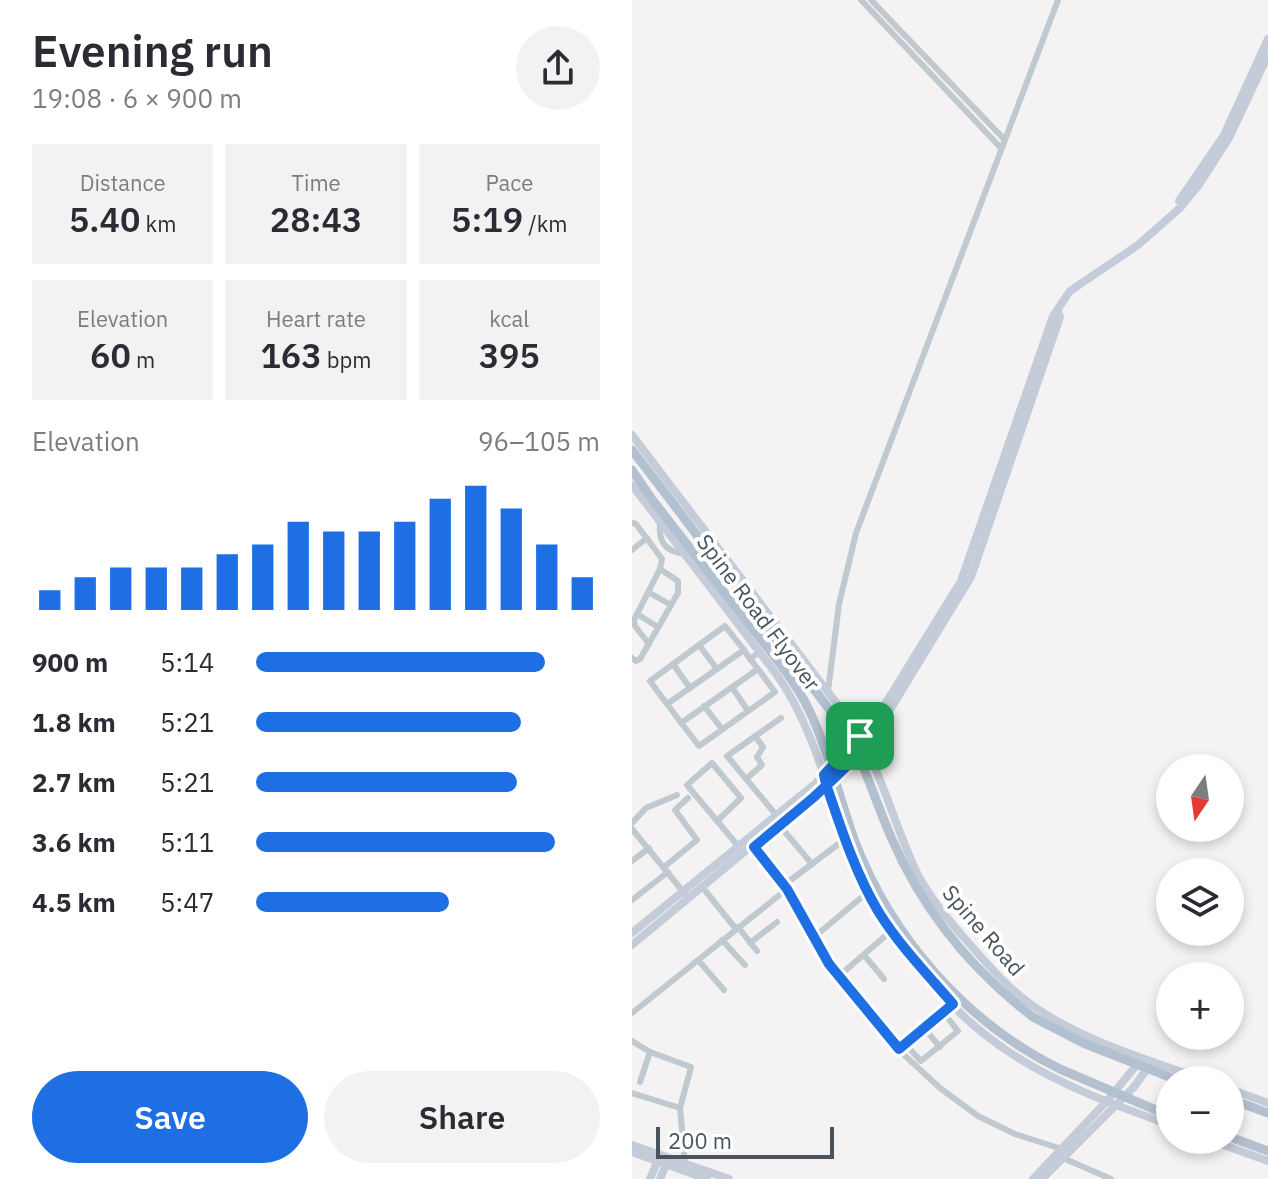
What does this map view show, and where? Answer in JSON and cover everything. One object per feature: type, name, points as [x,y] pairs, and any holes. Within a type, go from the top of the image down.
[{"type":"main road","name":"Spine Road","points":[[632,450],[646,461]]},
{"type":"main road","name":"Spine Road Flyover","points":[[646,461],[662,489],[845,730],[863,764],[909,877],[928,909],[986,977],[1033,1017],[1145,1063]]},
{"type":"main road","name":"Spine Road Flyover","points":[[632,471],[784,669],[805,702],[817,728],[855,840],[886,907],[900,928],[975,1014],[1014,1045],[1115,1100]]},
{"type":"main road","points":[[1145,1063],[1156,1069]]},
{"type":"main road","points":[[1115,1100],[1156,1112]]},
{"type":"main road","points":[[1244,1104],[1268,1113]]},
{"type":"main road","points":[[1244,1142],[1268,1151]]},
{"type":"street","points":[[861,0],[1000,147]]},
{"type":"street","points":[[871,0],[1004,139]]},
{"type":"street","points":[[828,691],[839,604],[856,533],[1056,1]]},
{"type":"street","points":[[1176,209],[1224,135],[1268,39]]},
{"type":"street","points":[[632,945],[739,847],[826,785],[852,762],[862,740],[961,581],[1060,317],[1058,311],[1070,291],[1138,245],[1198,186],[1229,138],[1268,55]]},
{"type":"street","name":"Spine Road","points":[[632,435],[646,461],[828,691],[862,740],[899,835],[923,886],[941,911],[1015,993],[1116,1052]]},
{"type":"street","points":[[632,485],[759,652],[802,716],[845,839],[868,892],[891,931],[953,1004],[1009,1052],[1156,1119]]},
{"type":"street","points":[[660,522],[659,536],[664,545],[669,550],[684,554]]},
{"type":"street","points":[[632,523],[636,524],[662,559],[660,569],[634,619]]},
{"type":"street","points":[[632,550],[647,538]]},
{"type":"street","points":[[656,550],[664,545]]},
{"type":"street","points":[[632,658],[636,661],[640,659],[671,605],[679,584],[660,569]]},
{"type":"street","points":[[648,592],[671,605]]},
{"type":"street","points":[[634,619],[658,627]]},
{"type":"street","points":[[634,619],[649,644]]},
{"type":"street","points":[[725,626],[744,650],[775,692],[699,746],[650,681],[725,626]]},
{"type":"street","points":[[699,645],[717,669]]},
{"type":"street","points":[[667,704],[744,650]]},
{"type":"street","points":[[750,659],[759,652]]},
{"type":"street","points":[[673,664],[690,688]]},
{"type":"street","points":[[681,723],[758,669]]},
{"type":"street","points":[[732,687],[748,711]]},
{"type":"street","points":[[704,706],[722,729]]},
{"type":"street","points":[[781,718],[727,756],[812,864]]},
{"type":"street","points":[[746,779],[762,765],[757,757],[763,747],[755,736]]},
{"type":"street","points":[[632,933],[686,895],[703,888],[754,847],[862,740]]},
{"type":"street","points":[[717,821],[741,798],[712,763],[687,785],[717,821],[739,847]]},
{"type":"street","points":[[677,795],[646,808],[632,826],[686,895]]},
{"type":"street","points":[[632,900],[697,840],[675,810],[688,798]]},
{"type":"street","points":[[632,1013],[845,839]]},
{"type":"street","points":[[754,847],[786,887],[813,938],[839,976],[940,1088],[978,1116],[1111,1179]]},
{"type":"street","points":[[632,861],[649,848]]},
{"type":"street","points":[[703,888],[757,951]]},
{"type":"street","points":[[813,938],[868,892]]},
{"type":"street","points":[[750,943],[777,922]]},
{"type":"street","points":[[839,976],[891,931]]},
{"type":"street","points":[[722,940],[745,965]]},
{"type":"street","points":[[864,955],[884,979]]},
{"type":"street","points":[[698,960],[724,990]]},
{"type":"street","points":[[902,1046],[953,1004]]},
{"type":"street","points":[[902,1046],[921,1061],[940,1047],[958,1031],[943,1012]]},
{"type":"street","points":[[924,1028],[940,1047]]},
{"type":"street","points":[[632,1041],[650,1052],[691,1067],[680,1108],[685,1163]]},
{"type":"street","points":[[640,1082],[650,1052]]},
{"type":"street","points":[[1033,1179],[1115,1100],[1145,1063],[1156,1066]]},
{"type":"street","points":[[632,1093],[680,1108]]},
{"type":"street","points":[[1244,1094],[1268,1103]]},
{"type":"street","points":[[632,1145],[707,1179]]},
{"type":"street","points":[[632,1152],[685,1163],[729,1179]]},
{"type":"street","points":[[1244,1152],[1268,1161]]},
{"type":"street","points":[[1042,1179],[1062,1154]]},
{"type":"street","points":[[650,1179],[663,1160]]},
{"type":"street","points":[[660,1179],[663,1160]]},
{"type":"route","points":[[860,736],[824,775],[826,785],[847,843],[878,911],[900,943],[953,1004],[899,1049],[829,964],[798,906],[754,847],[814,797],[821,789],[826,785],[852,762],[865,744],[860,736]]}]
